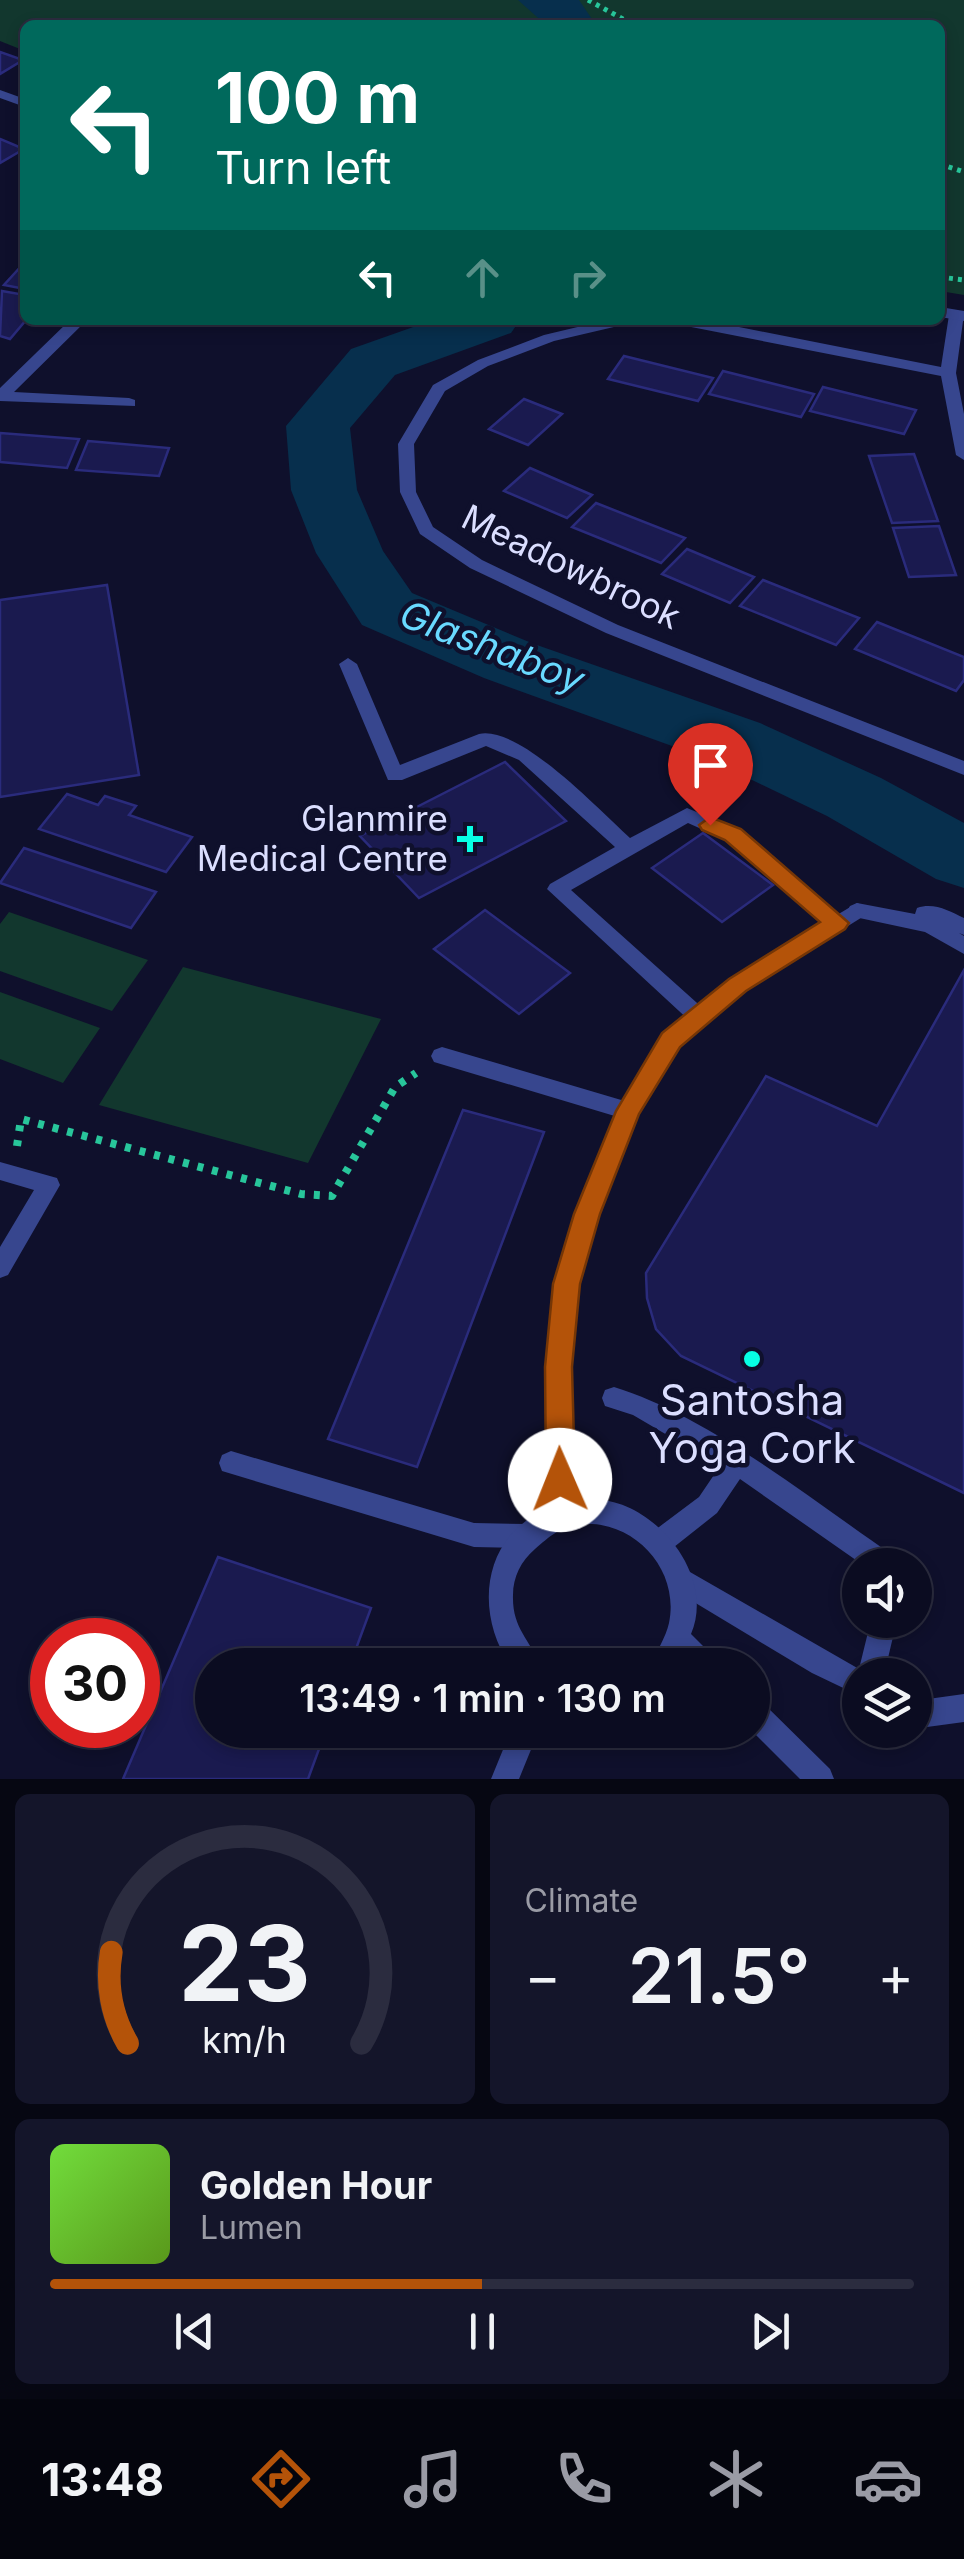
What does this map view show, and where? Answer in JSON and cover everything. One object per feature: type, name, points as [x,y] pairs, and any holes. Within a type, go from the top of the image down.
[{"type":"street","points":[[954,314],[948,373],[964,455]]},
{"type":"street","points":[[0,396],[74,325]]},
{"type":"street","name":"Meadowbrook","points":[[605,325],[549,338],[483,363],[440,388],[406,444],[408,492],[426,530],[476,564],[612,630],[964,768]]},
{"type":"street","points":[[706,325],[948,373]]},
{"type":"street","points":[[0,396],[129,403]]},
{"type":"street","points":[[348,664],[395,776],[486,740],[526,754],[628,848]]},
{"type":"street","points":[[699,1017],[557,889],[687,815],[733,835],[847,917],[930,925],[964,946]]},
{"type":"street","points":[[561,1517],[558,1367],[567,1284],[587,1214],[628,1111],[671,1040],[737,985],[847,917],[937,914],[964,928]]},
{"type":"street","points":[[442,1056],[628,1111]]},
{"type":"street","points":[[0,1170],[49,1185],[0,1268]]},
{"type":"street","points":[[614,1398],[640,1406],[736,1463],[860,1548]]},
{"type":"street","points":[[231,1463],[474,1536],[527,1536]]},
{"type":"street","points":[[660,1542],[708,1505],[736,1463]]},
{"type":"street","points":[[514,1648],[507,1638],[500,1610],[500,1583],[510,1558],[527,1536],[561,1517],[588,1512],[638,1525],[660,1542],[684,1581],[687,1612],[675,1648]]},
{"type":"street","points":[[684,1581],[842,1674]]},
{"type":"street","points":[[680,1641],[687,1648]]},
{"type":"street","points":[[932,1712],[964,1708]]},
{"type":"street","points":[[770,1730],[820,1779]]},
{"type":"street","points":[[505,1779],[518,1748]]},
{"type":"path","points":[[588,0],[625,20]]},
{"type":"path","points":[[33,1154],[16,1149],[21,1119],[300,1194],[332,1196],[395,1087],[442,1056]]},
{"type":"green space","points":[[0,0],[535,0],[547,20],[20,20],[20,49],[0,41]]},
{"type":"green space","points":[[543,0],[964,0],[964,295],[945,292],[945,20],[565,20],[561,10]]},
{"type":"green space","points":[[9,912],[148,960],[112,1011],[0,971],[0,924]]},
{"type":"green space","points":[[183,967],[381,1019],[308,1163],[99,1105]]},
{"type":"green space","points":[[0,992],[100,1028],[63,1083],[0,1059]]},
{"type":"building","points":[[0,52],[20,59],[20,62],[0,74]]},
{"type":"building","points":[[0,139],[20,147],[20,151],[0,163]]},
{"type":"building","points":[[20,267],[20,288],[4,285]]},
{"type":"building","points":[[2,291],[20,294],[22,325],[10,339],[0,336]]},
{"type":"building","points":[[624,356],[713,378],[698,401],[608,379]]},
{"type":"building","points":[[723,371],[814,394],[801,417],[709,394]]},
{"type":"building","points":[[823,387],[916,410],[904,434],[810,411]]},
{"type":"building","points":[[524,399],[562,414],[528,445],[489,429]]},
{"type":"building","points":[[0,433],[79,439],[67,468],[0,462]]},
{"type":"building","points":[[88,441],[169,448],[159,476],[76,470]]},
{"type":"building","points":[[914,454],[938,521],[892,523],[869,456]]},
{"type":"building","points":[[530,468],[592,495],[567,518],[504,491]]},
{"type":"building","points":[[596,503],[685,538],[661,563],[572,527]]},
{"type":"building","points":[[939,526],[956,575],[909,577],[893,528]]},
{"type":"building","points":[[687,549],[754,577],[730,603],[662,574]]},
{"type":"building","points":[[763,580],[859,618],[836,645],[740,606]]},
{"type":"building","points":[[107,585],[139,775],[0,797],[0,600]]},
{"type":"building","points":[[877,622],[964,657],[964,680],[956,691],[855,649]]},
{"type":"building","points":[[505,762],[566,821],[419,898],[360,836]]},
{"type":"building","points":[[67,794],[98,805],[105,796],[136,806],[129,815],[192,837],[166,872],[39,829]]},
{"type":"building","points":[[703,833],[773,885],[722,922],[652,868]]},
{"type":"building","points":[[24,848],[156,892],[131,928],[0,883]]},
{"type":"building","points":[[485,910],[570,973],[519,1014],[434,949]]},
{"type":"building","points":[[964,970],[964,1493],[681,1356],[656,1329],[647,1298],[646,1273],[766,1076],[877,1126]]},
{"type":"building","points":[[463,1110],[544,1132],[417,1467],[328,1439]]},
{"type":"building","points":[[218,1557],[371,1608],[356,1648],[195,1648],[195,1748],[319,1748],[308,1779],[123,1779],[136,1748],[160,1748],[160,1693]]},
{"type":"waterway","name":"Glashaboy","points":[[543,0],[561,10],[568,20]]},
{"type":"waterway","name":"Glashaboy","points":[[476,325],[373,362],[318,426],[324,490],[350,553],[387,609],[509,661],[734,741],[854,797],[964,859]]},
{"type":"place","name":"Glanmire Medical Centre","points":[[470,839]]},
{"type":"place","name":"Santosha Yoga Cork","points":[[752,1359]]},
{"type":"route","points":[[560,1480],[558,1367],[567,1284],[587,1214],[628,1111],[671,1040],[737,985],[837,923],[733,835],[710,825]]}]
